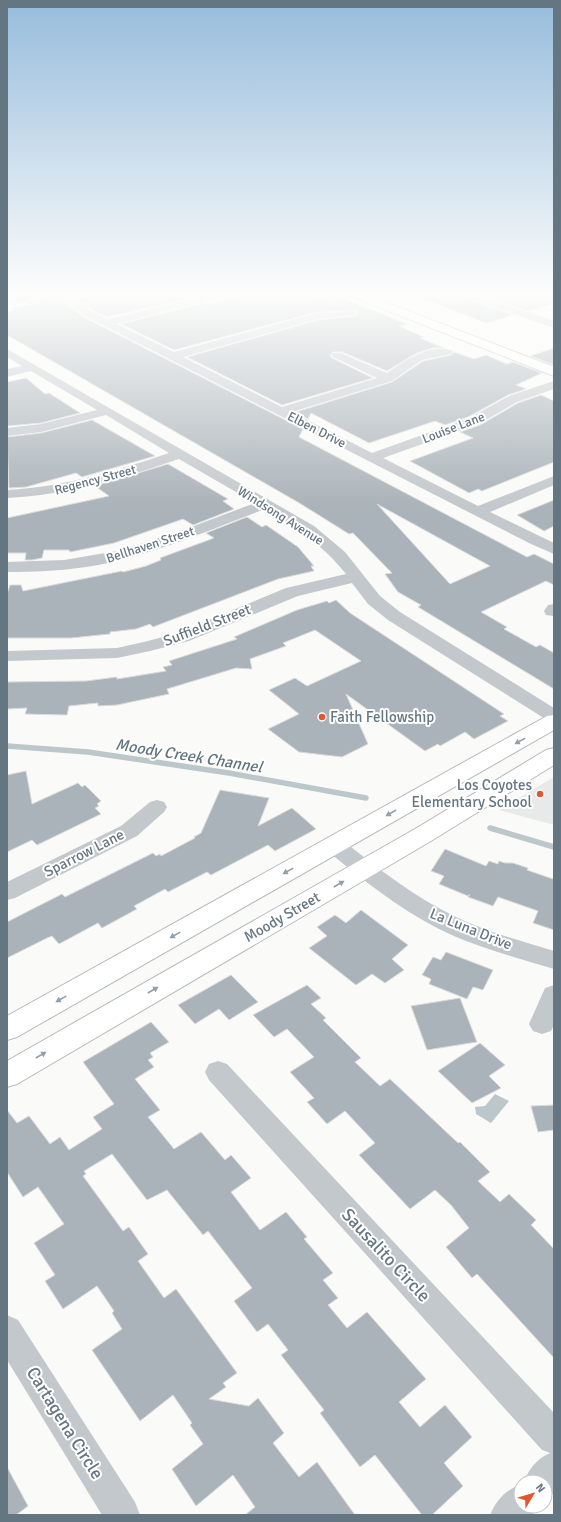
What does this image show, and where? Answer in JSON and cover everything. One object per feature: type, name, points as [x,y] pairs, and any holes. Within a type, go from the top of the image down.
[{"type":"main road","points":[[536,365],[554,372]]},
{"type":"main road","points":[[7,1029],[554,721]]},
{"type":"main road","name":"Moody Street","points":[[7,1075],[364,869],[554,755]]},
{"type":"street","name":"Windsong Avenue","points":[[29,365],[309,529],[325,541],[339,555],[374,600],[394,616],[554,716]]},
{"type":"street","name":"Elben Drive","points":[[192,365],[478,512],[536,541],[554,548]]},
{"type":"street","points":[[360,365],[388,378]]},
{"type":"street","points":[[283,411],[388,378],[407,365]]},
{"type":"street","points":[[7,373],[32,367]]},
{"type":"street","name":"Louise Lane","points":[[372,457],[474,420],[513,399],[554,385]]},
{"type":"street","points":[[7,432],[55,425],[108,411]]},
{"type":"street","name":"Regency Street","points":[[7,494],[44,492],[72,487],[180,454]]},
{"type":"street","points":[[478,512],[554,480]]},
{"type":"street","name":"Bellhaven Street","points":[[7,567],[62,565],[97,560],[132,552],[266,504]]},
{"type":"street","name":"Suffield Street","points":[[7,656],[117,653],[150,646],[183,637],[292,592],[355,577]]},
{"type":"street","name":"Sparrow Lane","points":[[7,892],[129,831],[157,807]]},
{"type":"street","name":"La Luna Drive","points":[[334,846],[364,869],[418,906],[448,923],[488,939],[554,960]]},
{"type":"street","points":[[542,1024],[554,995]]},
{"type":"street","name":"Sausalito Circle","points":[[218,1072],[554,1438]]},
{"type":"street","name":"Cartagena Circle","points":[[7,1331],[122,1515]]},
{"type":"shaded area","name":"Los Coyotes Elementary School","points":[[554,777],[554,825],[499,810]]},
{"type":"shaded area","points":[[495,1094],[509,1101],[491,1123],[476,1114],[475,1107],[485,1106]]},
{"type":"building","points":[[59,365],[178,365],[303,429],[299,437],[527,557],[534,554],[554,564],[554,585],[546,581],[481,612],[507,627],[504,629],[536,647],[540,645],[554,653],[554,689],[418,607],[421,605],[398,592],[385,574],[392,573],[353,533],[349,534],[301,504]],"holes":[[[377,504],[490,566],[450,584]]]},
{"type":"building","points":[[203,365],[346,365],[373,378],[282,405]]},
{"type":"building","points":[[373,365],[397,365],[387,371]]},
{"type":"building","points":[[417,365],[521,365],[542,373],[516,385],[526,389],[508,395],[468,417],[445,425],[435,421],[369,443],[311,413],[308,419],[296,412],[392,382]]},
{"type":"building","points":[[26,378],[45,394],[49,393],[80,413],[41,423],[7,426],[7,382]]},
{"type":"building","points":[[541,395],[554,401],[554,462],[482,491],[478,489],[469,493],[410,461],[473,438],[460,432],[480,425],[518,403]]},
{"type":"building","points":[[92,420],[155,456],[82,477],[76,473],[26,487],[9,488],[7,437],[41,433]]},
{"type":"building","points":[[168,464],[228,499],[223,501],[234,509],[193,525],[183,519],[114,543],[70,552],[69,550],[44,550],[42,558],[32,560],[25,560],[26,553],[7,553],[7,518],[109,496],[95,486]]},
{"type":"building","points":[[554,500],[554,526],[544,531],[517,515]]},
{"type":"building","points":[[247,517],[262,527],[266,525],[298,547],[314,566],[311,566],[314,571],[278,579],[153,627],[150,624],[136,629],[110,632],[110,634],[71,638],[7,638],[7,594],[10,585],[21,585],[23,591],[123,572],[146,566],[161,560],[160,558],[214,538],[206,533]]},
{"type":"building","points":[[336,600],[350,613],[504,714],[500,716],[508,721],[474,739],[465,732],[440,746],[438,744],[425,751],[346,694],[368,744],[342,757],[299,752],[268,729],[299,714],[269,690],[295,678],[307,686],[361,661],[315,630],[283,643],[286,646],[250,659],[252,669],[236,668],[167,689],[169,694],[117,705],[98,706],[98,703],[69,706],[67,715],[25,714],[27,708],[7,709],[7,682],[86,681],[117,677],[117,679],[166,671],[163,667],[172,665],[169,661],[237,639],[234,637],[297,610],[327,601],[329,603]]},
{"type":"building","points":[[26,771],[32,804],[78,783],[82,787],[85,785],[101,801],[97,804],[99,806],[95,808],[101,814],[37,845],[32,840],[7,852],[7,775]]},
{"type":"building","points":[[220,790],[269,798],[258,826],[292,808],[316,829],[275,851],[268,845],[211,875],[207,872],[168,892],[165,889],[134,906],[137,909],[102,928],[98,923],[59,944],[52,936],[7,958],[7,922],[62,894],[65,897],[153,853],[156,856],[160,854],[161,856],[195,838],[194,837],[201,833]]},
{"type":"building","points":[[445,849],[486,866],[489,861],[498,864],[499,861],[513,863],[528,868],[527,870],[553,879],[554,877],[554,930],[533,923],[538,911],[498,897],[493,906],[468,897],[470,894],[468,896],[439,884],[444,876],[431,871]]},
{"type":"building","points":[[361,910],[408,945],[392,959],[404,970],[385,983],[372,974],[356,985],[309,948],[327,936],[317,927],[335,915],[346,923]]},
{"type":"building","points":[[446,952],[493,970],[483,990],[473,987],[467,999],[429,984],[431,979],[422,975],[433,957],[441,960]]},
{"type":"building","points":[[231,975],[258,1002],[229,1020],[219,1009],[195,1024],[178,1005]]},
{"type":"building","points":[[307,985],[321,998],[311,1004],[326,1018],[323,1020],[361,1058],[355,1062],[380,1086],[390,1079],[458,1143],[460,1142],[490,1172],[478,1181],[500,1202],[509,1194],[536,1220],[531,1225],[554,1249],[554,1358],[477,1274],[472,1278],[446,1247],[469,1228],[451,1205],[435,1190],[410,1209],[359,1155],[375,1143],[345,1111],[327,1124],[307,1102],[314,1098],[290,1072],[314,1057],[287,1029],[274,1037],[253,1015]]},
{"type":"building","points":[[460,998],[477,1042],[427,1050],[411,1006]]},
{"type":"building","points":[[151,1022],[169,1042],[150,1053],[153,1057],[148,1060],[154,1067],[135,1079],[160,1110],[148,1117],[174,1149],[201,1132],[225,1160],[231,1155],[251,1178],[231,1192],[260,1230],[286,1212],[307,1237],[304,1239],[333,1273],[323,1280],[338,1298],[328,1305],[347,1328],[367,1312],[426,1379],[399,1402],[420,1427],[445,1405],[472,1437],[444,1463],[463,1486],[432,1515],[422,1515],[375,1455],[360,1467],[320,1413],[324,1410],[281,1355],[288,1350],[268,1324],[257,1332],[234,1301],[252,1288],[208,1231],[203,1235],[167,1190],[147,1200],[112,1154],[84,1171],[86,1174],[83,1176],[123,1231],[129,1227],[148,1254],[138,1261],[164,1298],[176,1289],[237,1373],[223,1383],[226,1387],[209,1399],[249,1406],[258,1398],[284,1433],[273,1443],[299,1477],[317,1462],[355,1515],[245,1515],[255,1507],[233,1475],[196,1506],[172,1469],[203,1444],[190,1425],[192,1423],[173,1395],[140,1421],[92,1350],[122,1329],[112,1313],[114,1311],[97,1286],[63,1309],[45,1281],[55,1275],[34,1243],[64,1224],[38,1187],[23,1197],[7,1172],[7,1110],[17,1123],[29,1116],[50,1144],[60,1137],[69,1150],[102,1129],[93,1117],[114,1104],[83,1062]]},
{"type":"building","points":[[480,1043],[505,1065],[489,1076],[501,1088],[472,1103],[438,1071]]},
{"type":"building","points":[[554,1105],[554,1130],[538,1132],[531,1106]]},
{"type":"building","points":[[7,1467],[28,1506],[16,1515],[7,1515]]},
{"type":"waterway","name":"Moody Creek Channel","points":[[7,746],[88,752],[229,773],[366,798]]},
{"type":"waterway","name":"Moody Creek Channel","points":[[490,828],[554,847]]},
{"type":"place","name":"Faith Fellowship","points":[[322,717]]},
{"type":"place","name":"Los Coyotes Elementary School","points":[[540,794]]}]
